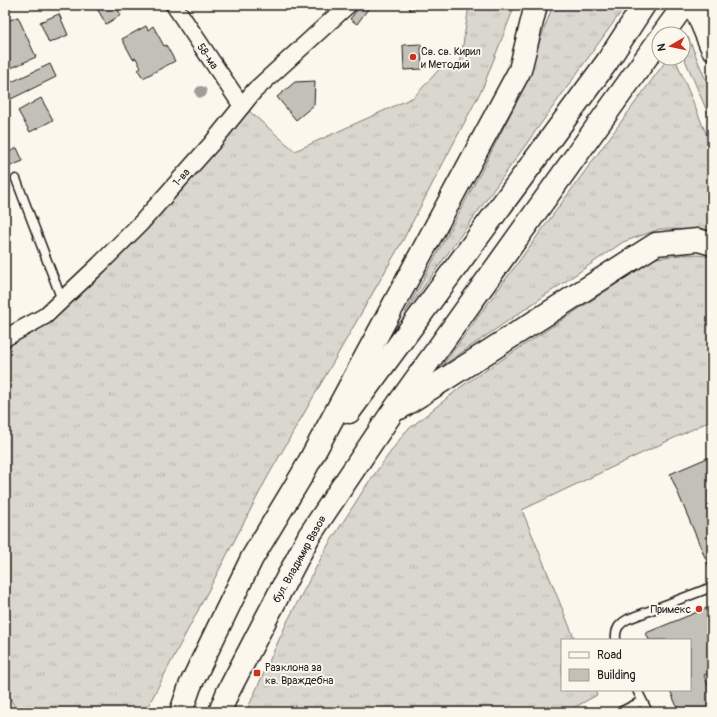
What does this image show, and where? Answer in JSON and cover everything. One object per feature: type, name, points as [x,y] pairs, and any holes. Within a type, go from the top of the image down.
[{"type":"main road","points":[[180,712],[190,686],[252,558],[302,475],[520,70],[536,5]]},
{"type":"main road","points":[[302,475],[606,62],[644,5]]},
{"type":"main road","points":[[669,26],[684,5]]},
{"type":"main road","points":[[694,5],[712,48]]},
{"type":"main road","name":"бул. Владимир Вазов","points":[[220,712],[226,694],[309,536],[391,414],[651,51]]},
{"type":"main road","points":[[391,414],[656,244],[698,240],[712,244]]},
{"type":"street","name":"58-ма","points":[[174,5],[242,106]]},
{"type":"street","name":"1-ва","points":[[5,338],[45,316],[62,300],[141,223],[212,143],[254,91],[348,5]]},
{"type":"lane","points":[[16,179],[62,300]]},
{"type":"lane","points":[[616,639],[616,630],[620,624],[628,619],[712,587]]},
{"type":"lane","points":[[637,691],[648,712]]},
{"type":"lane","points":[[620,712],[642,701]]},
{"type":"green space","points":[[469,5],[515,5],[483,87],[403,240],[267,478],[145,712],[17,712],[5,687],[5,343],[96,276],[249,111],[295,151],[414,97],[445,63],[459,71]]},
{"type":"green space","points":[[553,5],[626,5],[405,313],[481,172],[519,97]]},
{"type":"green space","points":[[691,44],[712,95],[712,123],[688,66],[691,66]]},
{"type":"green space","points":[[662,66],[678,66],[712,148],[712,230],[660,229],[623,242],[442,366]]},
{"type":"green space","points":[[690,254],[712,257],[712,420],[522,510],[575,639],[561,639],[561,691],[595,691],[597,695],[566,712],[246,712],[288,620],[327,547],[368,483],[405,432],[462,386],[656,258]]},
{"type":"building","points":[[95,5],[115,5],[121,15],[106,24]]},
{"type":"building","points":[[361,5],[371,5],[357,24],[350,19]]},
{"type":"building","points":[[408,5],[419,5],[419,6],[410,10]]},
{"type":"building","points":[[59,14],[68,35],[49,43],[40,22]]},
{"type":"building","points":[[18,17],[36,57],[9,69],[5,60],[5,22]]},
{"type":"building","points":[[146,26],[148,30],[153,26],[164,46],[166,45],[175,61],[143,78],[138,70],[141,68],[136,58],[133,59],[122,39]]},
{"type":"building","points":[[421,44],[422,69],[404,70],[403,45]]},
{"type":"building","points":[[50,64],[56,77],[9,100],[5,92],[5,85]]},
{"type":"building","points":[[315,81],[314,105],[296,120],[277,97],[295,82]]},
{"type":"building","points":[[41,98],[53,120],[30,132],[18,111]]},
{"type":"building","points":[[17,148],[23,161],[8,167],[5,160],[5,154]]},
{"type":"building","points":[[712,456],[712,574],[670,474]]},
{"type":"building","points":[[712,606],[712,672],[704,675],[712,695],[712,712],[679,712],[670,691],[691,691],[691,639],[649,639],[646,633]]},
{"type":"place","name":"Св. св. Кирил и Методий","points":[[413,57]]},
{"type":"place","name":"Примекс","points":[[699,609]]},
{"type":"place","name":"Разклона за кв. Враждебна","points":[[257,673]]}]
